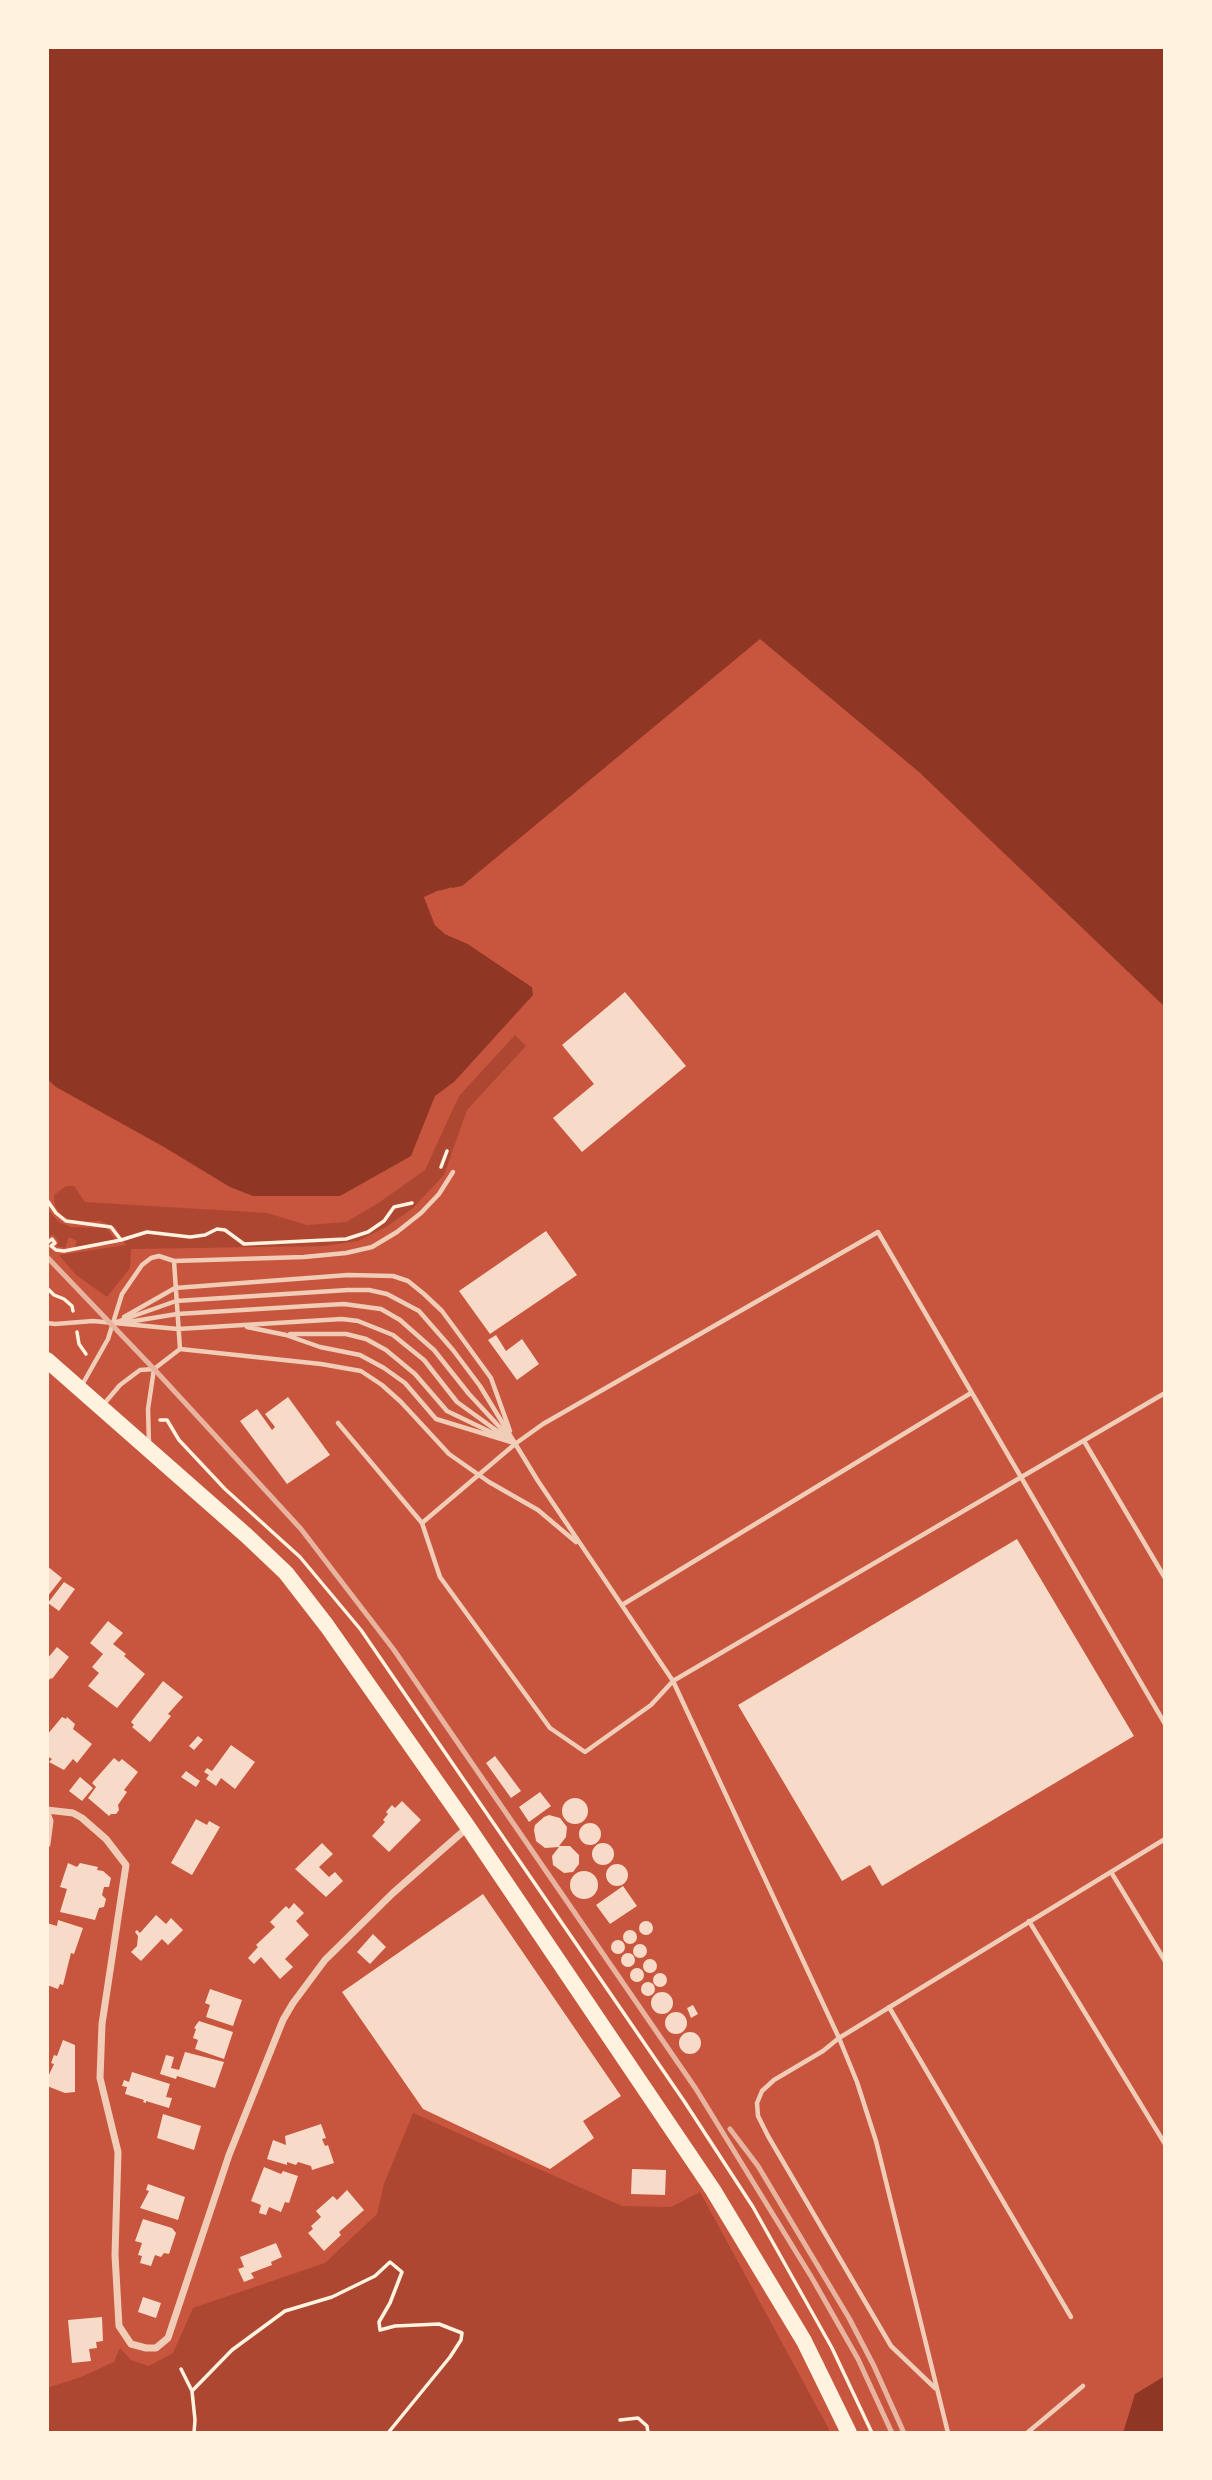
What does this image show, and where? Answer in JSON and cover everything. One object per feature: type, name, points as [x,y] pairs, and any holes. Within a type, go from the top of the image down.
[{"type":"highway","points":[[47,1360],[209,1500],[286,1573],[327,1626],[468,1827],[713,2190],[804,2341],[849,2433]]},
{"type":"street","points":[[47,1844],[50,1821],[47,1812],[73,1813],[106,1839],[126,1865],[102,2024],[100,2078],[118,2152],[115,2255],[119,2326],[125,2339],[138,2347],[156,2348],[168,2338],[229,2155],[275,2039],[293,2003],[325,1960],[393,1893],[468,1827]]},
{"type":"lane","points":[[79,1389],[108,1339],[122,1294],[142,1265],[159,1256],[174,1261],[304,1257],[346,1253],[372,1247],[421,1213],[439,1194],[453,1171]]},
{"type":"lane","points":[[422,1523],[515,1444],[555,1417],[878,1232],[1165,1724]]},
{"type":"lane","points":[[174,1261],[180,1349]]},
{"type":"lane","points":[[111,1324],[175,1288],[348,1275],[393,1276],[408,1282],[442,1311],[491,1378],[515,1444]]},
{"type":"lane","points":[[111,1324],[176,1301],[348,1290],[387,1294],[419,1311],[480,1386],[582,1547],[673,1681],[839,2038],[858,2082],[876,2141],[947,2433]]},
{"type":"lane","points":[[111,1324],[177,1314],[344,1304],[381,1309],[400,1320],[434,1350],[469,1394],[515,1444]]},
{"type":"lane","points":[[47,1323],[93,1321],[178,1329],[342,1319],[358,1321],[393,1335],[424,1360],[457,1402],[515,1444]]},
{"type":"lane","points":[[239,1325],[360,1355],[405,1383],[436,1419],[515,1444]]},
{"type":"lane","points":[[286,1335],[346,1334],[366,1339],[386,1350],[415,1374],[447,1411],[515,1444]]},
{"type":"lane","points":[[101,1407],[120,1385],[140,1370],[155,1369],[180,1349],[321,1364],[361,1371],[401,1402],[449,1454],[478,1475],[538,1510],[582,1547]]},
{"type":"lane","points":[[149,1448],[148,1409],[155,1369]]},
{"type":"lane","points":[[622,1605],[971,1393]]},
{"type":"lane","points":[[338,1423],[422,1523],[440,1577],[550,1728],[585,1752],[651,1705],[673,1681],[1165,1393]]},
{"type":"lane","points":[[1084,1441],[1165,1578]]},
{"type":"lane","points":[[935,2389],[891,2346],[758,2116],[757,2103],[762,2091],[774,2080],[823,2051],[839,2038],[1165,1839]]},
{"type":"lane","points":[[1111,1872],[1165,1961]]},
{"type":"lane","points":[[1030,1922],[1165,2144]]},
{"type":"lane","points":[[889,2007],[1071,2317]]},
{"type":"lane","points":[[1027,2433],[1083,2386]]},
{"type":"path","points":[[437,1174],[447,1151]]},
{"type":"path","points":[[47,1243],[52,1239],[55,1243],[51,1246],[64,1251],[121,1240],[147,1231],[190,1237],[205,1235],[217,1229],[225,1230],[244,1244],[346,1239],[368,1232],[384,1221],[394,1207],[411,1204],[419,1196]]},
{"type":"path","points":[[47,1200],[66,1221],[111,1227],[121,1240]]},
{"type":"path","points":[[47,1288],[72,1306],[73,1312]]},
{"type":"path","points":[[78,1335],[83,1351]]},
{"type":"path","points":[[192,2391],[232,2350],[285,2311],[332,2297],[375,2276],[390,2262],[402,2272],[379,2322],[380,2330],[396,2326],[439,2325],[462,2333],[461,2340],[450,2357],[387,2433]]},
{"type":"path","points":[[181,2369],[192,2391],[194,2433]]},
{"type":"path","points":[[620,2420],[638,2418],[646,2426],[648,2433]]},
{"type":"shaded area","points":[[47,47],[1165,47],[1165,1007],[919,772],[760,639],[462,886],[437,891],[424,897],[435,925],[445,934],[468,944],[532,987],[533,995],[454,1082],[435,1096],[411,1156],[340,1196],[253,1196],[230,1187],[56,1087],[47,1079]]},
{"type":"shaded area","points":[[515,1035],[526,1046],[467,1110],[444,1175],[412,1209],[386,1227],[358,1241],[324,1246],[131,1249],[130,1268],[107,1297],[76,1275],[59,1255],[126,1245],[115,1227],[100,1221],[73,1222],[61,1215],[55,1206],[54,1195],[66,1186],[74,1186],[85,1202],[267,1213],[307,1225],[346,1222],[425,1170],[459,1096]]},
{"type":"shaded area","points":[[47,1209],[59,1222],[71,1227],[106,1228],[115,1239],[74,1249],[77,1241],[69,1237],[65,1248],[57,1246],[59,1242],[53,1234],[47,1238]]},
{"type":"shaded area","points":[[413,2113],[622,2206],[671,2207],[700,2192],[831,2433],[47,2433],[47,2388],[114,2362],[120,2348],[131,2360],[149,2366],[173,2353],[193,2308],[325,2263],[377,2214],[384,2184]]},
{"type":"shaded area","points":[[1165,2376],[1165,2433],[1123,2433],[1135,2394]]},
{"type":"pier","points":[[452,887],[449,892],[428,899],[438,923],[534,985],[536,990],[468,944],[445,934],[435,925],[424,897]]},
{"type":"building","points":[[625,992],[686,1066],[582,1152],[553,1118],[594,1084],[562,1045]]},
{"type":"building","points":[[546,1231],[577,1275],[490,1334],[459,1291]]},
{"type":"building","points":[[496,1335],[506,1351],[522,1339],[539,1364],[517,1380],[488,1340]]},
{"type":"building","points":[[288,1397],[330,1455],[287,1484],[240,1421],[257,1409],[272,1430],[275,1427],[265,1414]]},
{"type":"building","points":[[1017,1539],[1134,1736],[882,1886],[870,1865],[842,1881],[738,1705]]},
{"type":"building","points":[[47,1566],[62,1578],[47,1597]]},
{"type":"building","points":[[64,1582],[75,1589],[59,1611],[48,1603]]},
{"type":"building","points":[[108,1621],[123,1633],[113,1644],[145,1674],[117,1708],[88,1686],[99,1673],[92,1667],[103,1654],[90,1643]]},
{"type":"building","points":[[57,1647],[69,1657],[47,1682],[47,1659]]},
{"type":"building","points":[[163,1681],[183,1697],[150,1742],[132,1727],[134,1725],[131,1722]]},
{"type":"building","points":[[62,1717],[67,1717],[75,1724],[73,1729],[92,1744],[77,1763],[73,1759],[64,1770],[49,1762],[52,1759],[47,1756],[47,1735]]},
{"type":"building","points":[[198,1736],[203,1740],[194,1750],[189,1746]]},
{"type":"building","points":[[231,1745],[255,1762],[235,1789],[221,1778],[216,1786],[206,1779],[209,1775],[204,1772],[207,1768],[212,1771]]},
{"type":"building","points":[[495,1756],[521,1791],[511,1798],[486,1763]]},
{"type":"building","points":[[114,1758],[119,1762],[122,1759],[138,1772],[124,1790],[127,1792],[118,1805],[119,1810],[109,1816],[88,1798],[96,1787],[92,1783]]},
{"type":"building","points":[[186,1771],[200,1781],[196,1787],[181,1777]]},
{"type":"building","points":[[80,1777],[93,1788],[82,1801],[69,1791]]},
{"type":"building","points":[[540,1792],[551,1806],[529,1822],[519,1807]]},
{"type":"building","points":[[575,1798],[584,1802],[588,1811],[584,1820],[575,1824],[566,1820],[562,1811],[566,1802]]},
{"type":"building","points":[[402,1801],[421,1820],[389,1852],[372,1836],[385,1822],[383,1820],[388,1814],[386,1812],[392,1805],[395,1808]]},
{"type":"building","points":[[549,1815],[560,1818],[567,1827],[566,1837],[559,1846],[570,1846],[579,1855],[579,1864],[573,1872],[564,1873],[553,1865],[552,1856],[559,1847],[545,1848],[536,1841],[535,1825]]},
{"type":"building","points":[[196,1819],[207,1825],[209,1821],[220,1827],[192,1875],[171,1863]]},
{"type":"building","points":[[590,1823],[598,1826],[601,1834],[598,1842],[590,1845],[582,1842],[579,1834],[582,1826]]},
{"type":"building","points":[[322,1843],[333,1854],[319,1867],[329,1877],[335,1872],[343,1881],[326,1897],[295,1869]]},
{"type":"building","points":[[603,1843],[611,1846],[614,1854],[611,1862],[603,1865],[595,1862],[592,1854],[595,1846]]},
{"type":"building","points":[[68,1863],[77,1867],[80,1863],[98,1867],[97,1870],[103,1871],[111,1878],[109,1887],[104,1887],[102,1895],[106,1899],[104,1907],[99,1908],[95,1920],[60,1912],[67,1889],[60,1887]]},
{"type":"building","points":[[617,1864],[625,1867],[628,1875],[625,1883],[617,1886],[609,1883],[606,1875],[609,1867]]},
{"type":"building","points":[[584,1871],[594,1875],[598,1885],[594,1895],[584,1899],[574,1895],[570,1885],[574,1875]]},
{"type":"building","points":[[623,1886],[637,1906],[610,1924],[596,1905]]},
{"type":"building","points":[[483,1894],[621,2096],[583,2121],[594,2138],[550,2169],[423,2109],[342,1992]]},
{"type":"building","points":[[294,1903],[304,1913],[296,1921],[309,1935],[285,1959],[293,1967],[280,1979],[261,1957],[254,1964],[248,1958],[258,1947],[256,1945],[275,1927],[270,1922],[286,1906],[289,1909]]},
{"type":"building","points":[[156,1915],[166,1924],[171,1918],[183,1930],[168,1945],[162,1939],[141,1961],[131,1952],[137,1946],[138,1936],[135,1932],[137,1930],[140,1933]]},
{"type":"building","points":[[58,1920],[83,1928],[74,1954],[71,1953],[63,1985],[60,1984],[58,1989],[47,1985],[47,1923],[57,1926]]},
{"type":"building","points":[[646,1921],[651,1923],[651,1933],[646,1935],[641,1933],[639,1928],[641,1923]]},
{"type":"building","points":[[630,1930],[635,1932],[635,1942],[630,1944],[625,1942],[623,1937],[625,1932]]},
{"type":"building","points":[[373,1934],[386,1947],[370,1964],[357,1952]]},
{"type":"building","points":[[618,1940],[623,1942],[623,1952],[618,1954],[613,1952],[611,1947],[613,1942]]},
{"type":"building","points":[[640,1944],[645,1946],[645,1956],[640,1958],[635,1956],[633,1951],[635,1946]]},
{"type":"building","points":[[628,1953],[633,1955],[633,1965],[628,1967],[623,1965],[621,1960],[623,1955]]},
{"type":"building","points":[[650,1959],[655,1961],[655,1971],[650,1973],[645,1971],[643,1966],[645,1961]]},
{"type":"building","points":[[637,1968],[642,1970],[642,1980],[637,1982],[632,1980],[630,1975],[632,1970]]},
{"type":"building","points":[[660,1973],[665,1975],[665,1985],[660,1987],[655,1985],[653,1980],[655,1975]]},
{"type":"building","points":[[648,1982],[653,1984],[653,1994],[648,1996],[643,1994],[641,1989],[643,1984]]},
{"type":"building","points":[[210,1989],[242,2000],[233,2026],[206,2017],[210,2005],[205,2003]]},
{"type":"building","points":[[662,1992],[670,1995],[673,2003],[670,2011],[662,2014],[654,2011],[651,2003],[654,1995]]},
{"type":"building","points":[[693,2005],[698,2014],[691,2018],[687,2008]]},
{"type":"building","points":[[676,2012],[684,2015],[687,2023],[684,2031],[676,2034],[668,2031],[665,2023],[668,2015]]},
{"type":"building","points":[[199,2021],[233,2032],[224,2059],[195,2049],[198,2040],[193,2038],[194,2028]]},
{"type":"building","points":[[690,2032],[698,2035],[701,2043],[698,2051],[690,2054],[682,2051],[679,2043],[682,2035]]},
{"type":"building","points":[[63,2040],[75,2045],[75,2092],[65,2093],[47,2086],[47,2079],[54,2064],[51,2063]]},
{"type":"building","points":[[185,2052],[224,2062],[215,2088],[177,2076],[176,2079],[160,2074],[166,2055],[174,2057],[171,2068],[179,2070]]},
{"type":"building","points":[[132,2072],[170,2084],[166,2097],[172,2098],[169,2108],[146,2103],[125,2094],[127,2087],[122,2086],[124,2080],[129,2082]]},
{"type":"building","points":[[163,2114],[201,2126],[194,2150],[157,2138]]},
{"type":"building","points":[[321,2124],[326,2138],[322,2139],[325,2146],[328,2145],[334,2163],[312,2170],[311,2166],[298,2162],[296,2165],[287,2162],[287,2165],[267,2159],[273,2140],[286,2145],[285,2136]]},
{"type":"building","points":[[264,2167],[281,2174],[283,2171],[298,2176],[289,2203],[285,2202],[281,2212],[269,2207],[266,2215],[259,2213],[261,2205],[251,2201]]},
{"type":"building","points":[[632,2169],[666,2170],[665,2195],[631,2194]]},
{"type":"building","points":[[148,2184],[185,2197],[178,2220],[140,2208],[149,2191],[146,2190]]},
{"type":"building","points":[[347,2190],[364,2210],[339,2232],[341,2235],[324,2251],[308,2233],[321,2217],[316,2211],[333,2196],[337,2200]]},
{"type":"building","points":[[143,2219],[172,2228],[176,2233],[169,2254],[164,2253],[161,2257],[155,2255],[151,2266],[140,2263],[142,2256],[138,2255],[142,2243],[135,2241]]},
{"type":"building","points":[[276,2243],[282,2257],[271,2262],[272,2265],[251,2273],[254,2278],[244,2282],[238,2269],[244,2267],[240,2257]]},
{"type":"building","points":[[143,2297],[161,2303],[156,2318],[138,2312]]},
{"type":"building","points":[[102,2317],[103,2341],[96,2342],[97,2348],[89,2349],[91,2361],[72,2363],[68,2320]]},
{"type":"railway","points":[[47,1257],[301,1529],[394,1650],[696,2089],[812,2278],[858,2359],[892,2433]]},
{"type":"railway","points":[[730,2129],[758,2166],[849,2318],[904,2433]]}]
